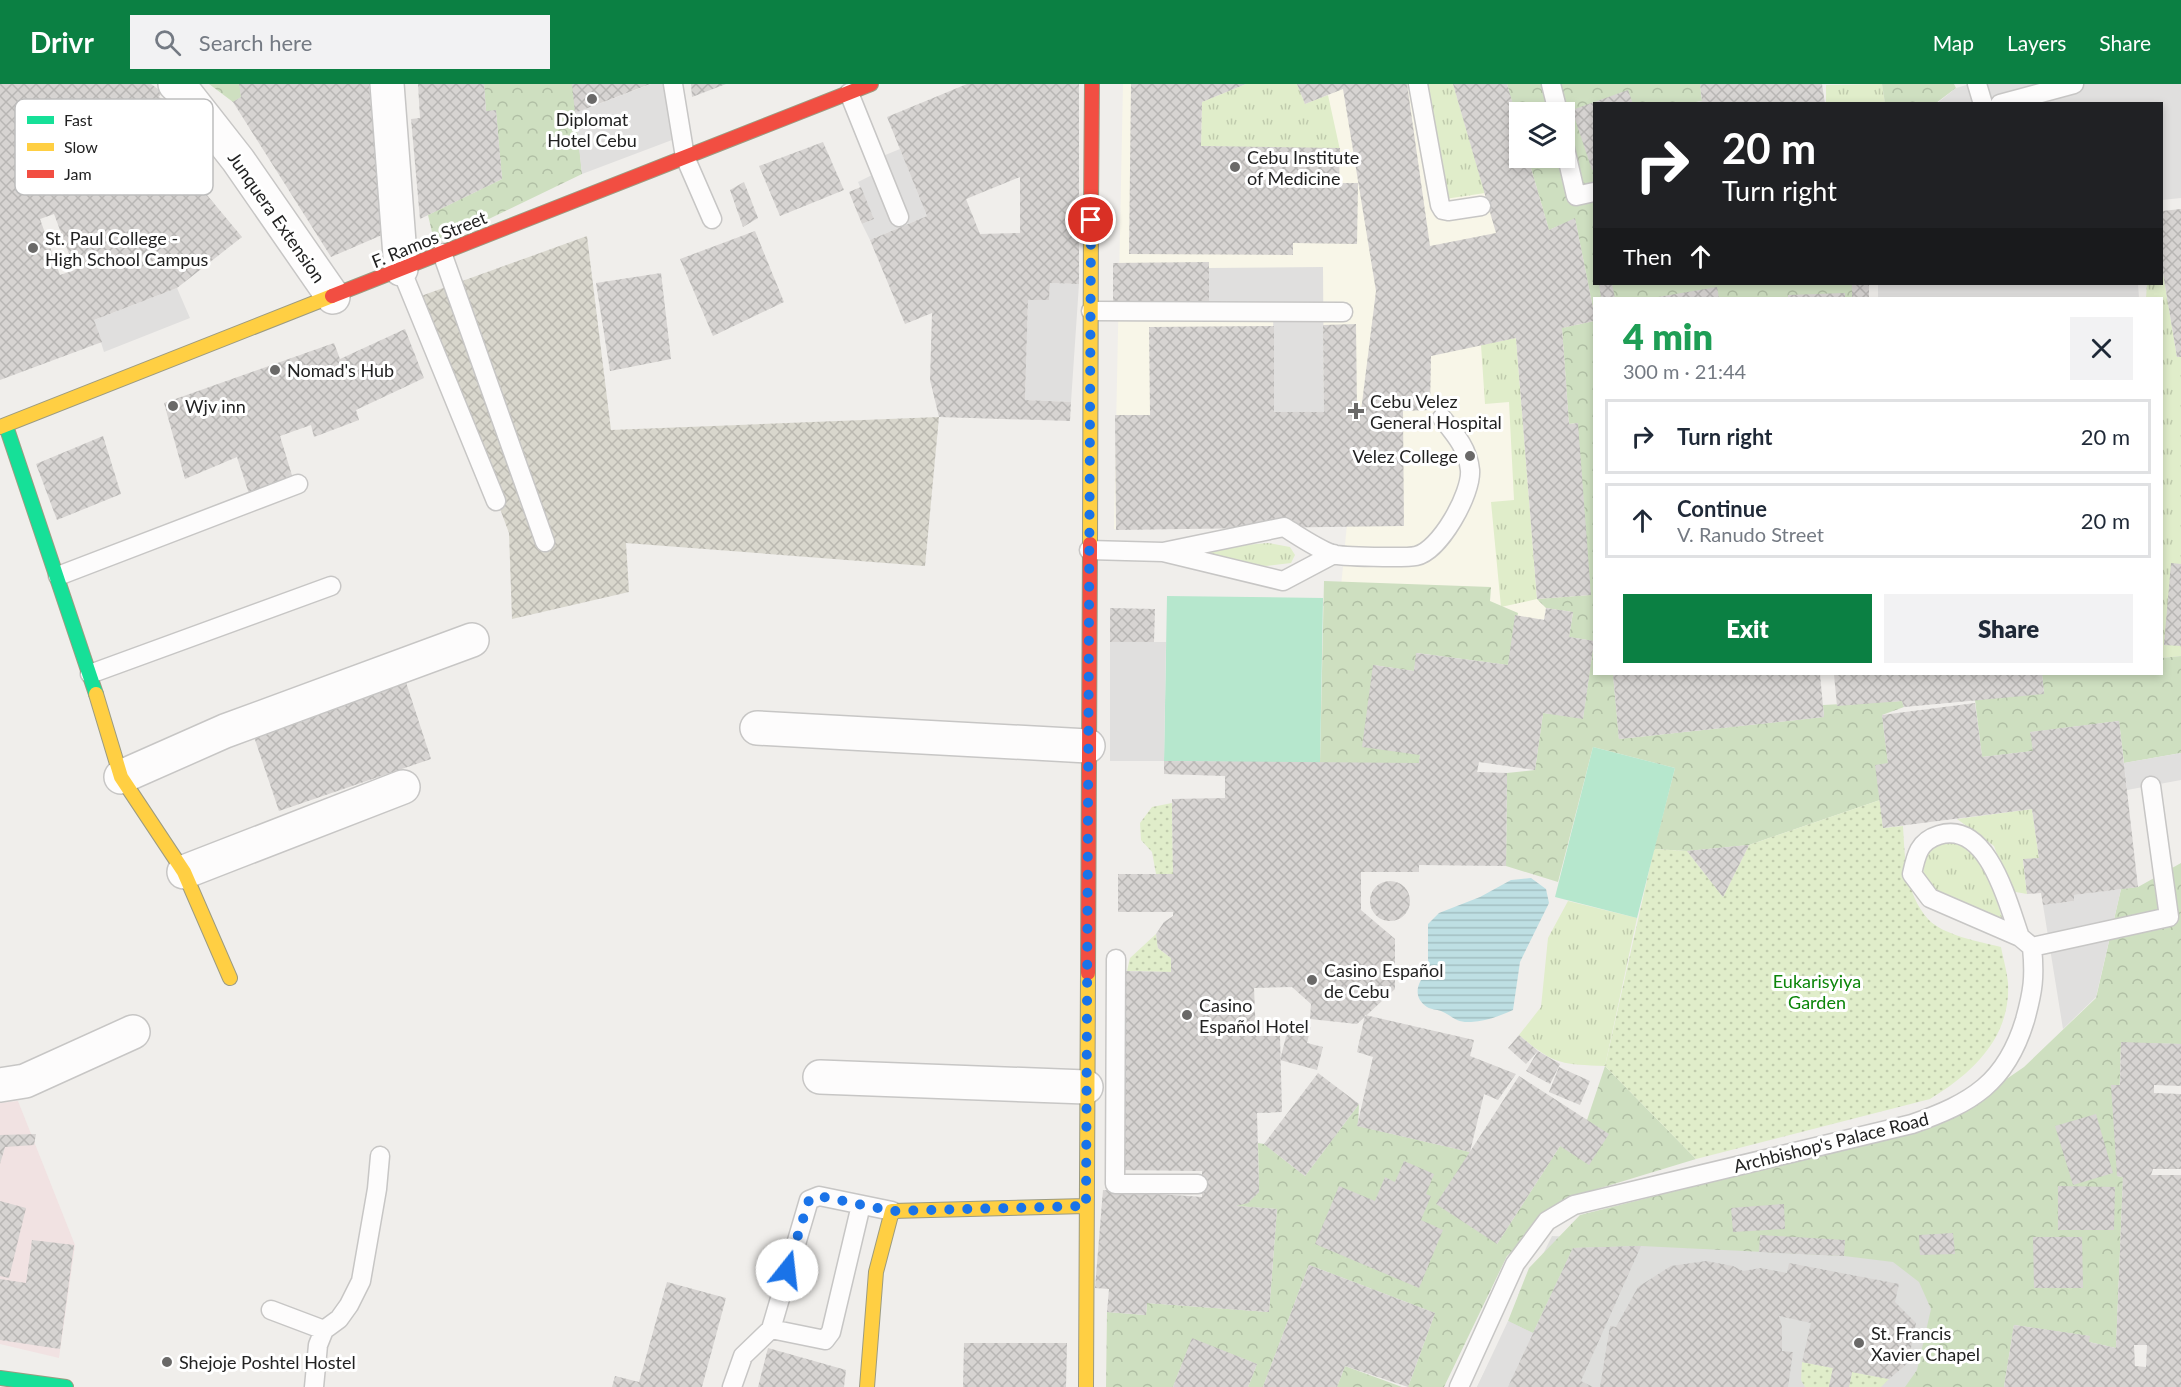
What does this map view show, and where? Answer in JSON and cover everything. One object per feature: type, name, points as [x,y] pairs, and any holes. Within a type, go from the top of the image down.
[{"type":"street","name":"Junquera Extension","points":[[175,84],[191,99]]},
{"type":"street","points":[[387,84],[401,269]]},
{"type":"street","name":"F. Ramos Street","points":[[3,426],[871,84]]},
{"type":"street","points":[[1086,1387],[1092,84]]},
{"type":"street","name":"Junquera Extension","points":[[213,128],[333,297]]},
{"type":"street","points":[[3,426],[58,576],[121,777],[184,872],[230,978]]},
{"type":"street","points":[[121,777],[225,731],[472,640]]},
{"type":"street","points":[[757,728],[1088,746]]},
{"type":"street","points":[[184,872],[403,787]]},
{"type":"street","points":[[0,1085],[25,1081],[133,1032]]},
{"type":"street","points":[[820,1077],[1086,1087]]},
{"type":"street","points":[[867,1387],[876,1272],[892,1211],[1086,1206]]},
{"type":"street","points":[[0,1378],[66,1387]]},
{"type":"lane","points":[[673,84],[685,157],[712,219]]},
{"type":"lane","points":[[1418,84],[1440,205],[1443,210],[1448,211],[1481,206]]},
{"type":"lane","points":[[1551,84],[1556,102]]},
{"type":"lane","points":[[1977,84],[1982,102]]},
{"type":"lane","points":[[2007,102],[2074,84]]},
{"type":"lane","points":[[849,93],[899,217]]},
{"type":"lane","points":[[1570,168],[1576,196],[1593,192]]},
{"type":"lane","points":[[442,253],[545,542]]},
{"type":"lane","points":[[401,269],[496,501]]},
{"type":"lane","points":[[1091,311],[1343,312]]},
{"type":"lane","points":[[1163,552],[1284,527],[1334,554],[1416,556],[1429,550],[1446,532],[1458,511],[1470,471],[1462,442],[1442,418]]},
{"type":"lane","points":[[58,576],[298,484]]},
{"type":"lane","points":[[1089,550],[1163,552],[1283,581],[1334,554]]},
{"type":"lane","points":[[90,674],[331,586]]},
{"type":"lane","points":[[2026,942],[2169,917],[2151,786]]},
{"type":"lane","name":"Archbishop's Palace Road","points":[[1459,1387],[1515,1264],[1547,1221],[1574,1205],[1912,1124],[1945,1113],[1991,1082],[2007,1064],[2018,1042],[2036,979],[2026,942],[1995,871],[1977,843],[1959,833],[1946,832],[1921,844],[1912,874],[1930,898],[2026,942]]},
{"type":"lane","points":[[1116,959],[1115,1184],[1198,1184]]},
{"type":"lane","points":[[314,1387],[318,1345],[324,1330],[339,1319],[361,1281],[377,1190],[380,1156]]},
{"type":"lane","points":[[1086,1168],[1115,1168]]},
{"type":"lane","points":[[732,1387],[743,1356],[771,1329],[809,1200],[819,1196],[892,1211]]},
{"type":"lane","points":[[771,1329],[825,1340],[831,1332],[861,1204]]},
{"type":"lane","points":[[270,1310],[324,1330]]},
{"type":"shaded area","points":[[651,84],[664,84],[672,140],[582,174],[575,113]]},
{"type":"shaded area","name":"Cebu Velez General Hospital","points":[[1123,84],[1558,84],[1534,102],[1509,102],[1509,168],[1566,168],[1594,285],[1593,622],[1339,608],[1347,524],[1114,529]]},
{"type":"shaded area","points":[[1970,84],[2181,84],[2181,198],[2163,200],[2163,102],[1938,102],[1956,88]]},
{"type":"shaded area","points":[[900,149],[927,216],[870,240],[862,224],[874,219],[858,182],[872,175],[868,162]]},
{"type":"shaded area","points":[[587,236],[611,430],[939,417],[925,566],[626,543],[629,592],[512,619],[509,533],[421,296]]},
{"type":"shaded area","points":[[1323,267],[1324,412],[1274,412],[1273,302],[1209,303],[1209,268]]},
{"type":"shaded area","points":[[1050,283],[1079,284],[1071,402],[1025,400],[1028,300],[1049,300]]},
{"type":"shaded area","points":[[1878,285],[2138,285],[2139,297],[1878,297]]},
{"type":"shaded area","points":[[177,288],[190,318],[104,352],[94,320]]},
{"type":"shaded area","points":[[1110,642],[1166,642],[1164,761],[1110,761]]},
{"type":"shaded area","points":[[2181,753],[2181,780],[2127,790],[2124,763]]},
{"type":"shaded area","points":[[2121,889],[2096,997],[2063,1029],[2043,905],[2074,901],[2074,895]]},
{"type":"shaded area","points":[[18,1101],[75,1245],[59,1358],[0,1344],[0,1103]]},
{"type":"shaded area","points":[[1552,1236],[1896,1251],[1936,1275],[1931,1387],[1477,1387]]},
{"type":"shaded area","points":[[1508,1321],[1533,1333],[1508,1387],[1477,1387]]},
{"type":"green space","points":[[77,84],[87,99],[69,99]]},
{"type":"green space","points":[[209,84],[240,84],[241,97],[233,102]]},
{"type":"green space","points":[[484,84],[573,84],[582,174],[435,245],[428,215],[502,179],[496,111],[486,111]]},
{"type":"green space","points":[[1246,84],[1297,84],[1305,104],[1328,95],[1340,150],[1201,146],[1202,102]]},
{"type":"green space","points":[[1423,84],[1453,84],[1485,193],[1445,199]]},
{"type":"green space","points":[[1507,84],[1700,84],[1702,101],[1593,102],[1593,285],[1852,285],[1852,297],[1593,297],[1593,308],[1575,219],[1549,230],[1531,168],[1575,168],[1575,102],[1512,102]]},
{"type":"green space","points":[[1882,84],[1885,102],[1826,102],[1826,85]]},
{"type":"green space","points":[[1882,84],[1954,84],[1956,88],[1937,102],[1885,102]]},
{"type":"green space","points":[[2163,273],[2177,357],[2181,357],[2181,656],[2163,658],[2163,297],[2146,297],[2147,285],[2163,285]]},
{"type":"green space","points":[[1593,321],[1593,641],[1569,637],[1573,612],[1546,608],[1537,599],[1590,595],[1577,423],[1569,424],[1562,328]]},
{"type":"green space","points":[[1516,338],[1537,599],[1501,607],[1491,502],[1514,500],[1509,402],[1485,404],[1481,345]]},
{"type":"green space","points":[[1268,543],[1290,547],[1295,555],[1291,563],[1266,566],[1198,557],[1199,549]]},
{"type":"green space","points":[[1324,581],[1491,587],[1490,601],[1518,613],[1508,665],[1417,653],[1414,671],[1373,665],[1420,755],[1419,763],[1320,763]]},
{"type":"green space","points":[[1167,596],[1323,598],[1320,763],[1164,761]]},
{"type":"green space","points":[[1593,648],[1593,675],[1613,675],[1619,739],[1824,717],[1823,705],[1902,701],[1904,707],[1882,715],[1888,763],[1880,800],[1749,845],[1687,851],[1654,849],[1675,768],[1593,747],[1558,882],[1506,866],[1507,773],[1535,770],[1543,713],[1583,718]]},
{"type":"green space","points":[[2181,656],[2181,753],[2124,763],[2119,721],[2031,732],[2033,751],[1982,757],[1975,700],[2044,693],[2042,675],[2163,675],[2163,658]]},
{"type":"green space","points":[[1593,747],[1675,768],[1637,918],[1555,897]]},
{"type":"green space","name":"Eukarisyiya Garden","points":[[1880,800],[1883,828],[1903,826],[1906,863],[1911,887],[1920,909],[1928,919],[1934,925],[1952,934],[2001,947],[2008,983],[2007,1002],[1996,1037],[1974,1065],[1946,1089],[1930,1099],[1696,1159],[1605,1066],[1654,849],[1687,851],[1723,897],[1749,845]]},
{"type":"green space","points":[[1172,803],[1173,874],[1156,874],[1152,852],[1141,840],[1140,823],[1152,807]]},
{"type":"green space","points":[[2032,809],[2039,858],[2023,860],[2027,894],[2010,891],[1994,846],[1957,819]]},
{"type":"green space","points":[[1960,842],[1983,868],[1993,889],[2004,923],[1945,898],[1923,878],[1924,858],[1937,843]]},
{"type":"green space","points":[[2181,863],[2181,1044],[2121,1043],[2117,1176],[2123,1177],[2116,1348],[2089,1342],[2089,1336],[2014,1325],[2004,1387],[1905,1387],[1917,1370],[1931,1309],[1919,1282],[1893,1262],[1844,1256],[1641,1246],[1573,1248],[1533,1333],[1508,1321],[1529,1268],[1580,1215],[1941,1124],[2024,1067],[2096,998],[2121,889],[2138,887]]},
{"type":"green space","points":[[1568,901],[1637,918],[1605,1066],[1578,1065],[1559,1061],[1541,1052],[1519,1035],[1541,1007],[1548,938]]},
{"type":"green space","points":[[1156,934],[1158,948],[1171,958],[1171,972],[1127,971],[1130,958]]},
{"type":"green space","points":[[1605,1066],[1696,1159],[1571,1197],[1507,1256],[1444,1387],[1408,1387],[1435,1313],[1309,1265],[1263,1387],[1248,1387],[1257,1364],[1192,1339],[1173,1387],[1106,1387],[1107,1312],[1146,1315],[1147,1303],[1269,1312],[1277,1209],[1236,1206],[1259,1192],[1258,1143],[1264,1144],[1305,1176],[1359,1104],[1358,1126],[1470,1152],[1497,1244],[1560,1146],[1587,1120]]},
{"type":"green space","points":[[1802,1362],[1833,1368],[1829,1387],[1805,1387],[1801,1380]]},
{"type":"green space","points":[[1345,1366],[1402,1387],[1337,1387]]},
{"type":"green space","points":[[1852,1372],[1889,1379],[1881,1387],[1849,1387]]},
{"type":"water","points":[[1531,878],[1546,889],[1549,903],[1520,962],[1513,1010],[1487,1019],[1466,1022],[1431,1009],[1422,1003],[1418,989],[1428,971],[1428,924],[1439,913],[1480,897],[1511,880]]},
{"type":"building","points":[[0,84],[151,84],[162,92],[159,97],[162,99],[15,99],[15,195],[207,195],[242,237],[177,288],[94,320],[102,342],[0,380]],"holes":[[[54,214],[75,270],[60,275],[40,219]]]},
{"type":"building","points":[[239,84],[369,84],[382,235],[331,257],[233,102],[241,97]]},
{"type":"building","points":[[418,84],[484,84],[486,111],[496,110],[502,179],[420,219],[411,119],[420,118]]},
{"type":"building","name":"Diplomat Hotel Cebu","points":[[572,84],[650,84],[575,113]]},
{"type":"building","points":[[691,84],[726,84],[692,97]]},
{"type":"building","points":[[967,84],[1079,84],[1079,284],[1050,283],[1049,300],[1028,300],[1025,400],[1071,402],[1070,421],[939,417],[930,380],[932,313],[905,324],[870,240],[927,216],[887,117]],"holes":[[[1020,177],[1020,233],[980,234],[966,199]]]},
{"type":"building","name":"Cebu Institute of Medicine","points":[[1131,84],[1246,84],[1202,102],[1201,146],[1340,148],[1339,183],[1358,183],[1357,244],[1293,243],[1293,255],[1129,254]]},
{"type":"building","points":[[1297,84],[1407,84],[1430,246],[1496,233],[1453,84],[1507,84],[1512,102],[1509,102],[1509,168],[1531,168],[1549,230],[1575,218],[1593,308],[1593,321],[1562,328],[1569,424],[1578,423],[1591,595],[1537,599],[1516,338],[1431,356],[1430,410],[1403,411],[1404,526],[1116,530],[1115,415],[1150,415],[1149,327],[1274,326],[1274,412],[1324,412],[1323,325],[1356,324],[1357,411],[1361,411],[1376,291],[1343,89],[1305,104]]},
{"type":"building","points":[[1700,84],[1822,84],[1825,102],[1699,102],[1702,101]]},
{"type":"building","points":[[1628,90],[1632,102],[1594,102]]},
{"type":"building","points":[[1593,102],[1593,170],[1575,119],[1575,109]]},
{"type":"building","points":[[823,142],[844,190],[780,216],[759,166]]},
{"type":"building","points":[[744,182],[758,218],[743,227],[730,190]]},
{"type":"building","points":[[861,187],[874,219],[862,224],[849,192]]},
{"type":"building","points":[[2181,209],[2181,357],[2177,357],[2163,273],[2163,211]]},
{"type":"building","points":[[755,231],[784,302],[713,336],[680,259]]},
{"type":"building","points":[[1209,262],[1209,303],[1113,303],[1113,263]]},
{"type":"building","points":[[661,273],[671,359],[610,371],[596,283]]},
{"type":"building","points":[[1599,285],[1612,285],[1615,297],[1601,297]]},
{"type":"building","points":[[1852,285],[1869,285],[1869,297],[1852,297]]},
{"type":"building","points":[[1717,287],[1719,297],[1658,297]]},
{"type":"building","points":[[1845,293],[1845,297],[1788,297],[1788,295]]},
{"type":"building","points":[[405,329],[424,378],[356,410],[359,420],[314,437],[311,425],[280,436],[294,482],[250,497],[237,457],[185,479],[164,403],[334,343],[340,359]]},
{"type":"building","points":[[103,436],[121,494],[57,520],[36,464]]},
{"type":"building","points":[[2171,563],[2181,564],[2181,646],[2164,645]]},
{"type":"building","points":[[1110,608],[1155,609],[1154,642],[1110,642]]},
{"type":"building","points":[[1546,608],[1573,612],[1569,637],[1593,641],[1583,719],[1543,713],[1535,770],[1479,762],[1477,772],[1507,773],[1506,866],[1419,865],[1419,872],[1361,872],[1361,910],[1395,939],[1395,989],[1357,1024],[1310,1019],[1311,1004],[1292,987],[1254,988],[1256,1036],[1280,1036],[1282,1112],[1257,1113],[1259,1192],[1248,1203],[1236,1206],[1277,1209],[1269,1312],[1147,1303],[1146,1315],[1107,1312],[1109,1289],[1095,1288],[1103,1190],[1202,1197],[1202,1171],[1117,1170],[1120,971],[1171,972],[1171,958],[1158,948],[1156,934],[1164,922],[1173,916],[1173,912],[1118,912],[1118,874],[1173,874],[1172,799],[1225,798],[1225,776],[1164,774],[1164,761],[1419,763],[1420,755],[1362,747],[1373,665],[1414,671],[1416,653],[1508,665],[1515,615],[1544,620]]},
{"type":"building","points":[[403,673],[431,759],[279,811],[250,725]]},
{"type":"building","points":[[1613,675],[1820,675],[1824,717],[1619,739]]},
{"type":"building","points":[[1834,675],[2042,675],[2044,694],[1904,707],[1902,701],[1837,706]]},
{"type":"building","points":[[1975,703],[1982,757],[2033,751],[2030,732],[2119,721],[2138,887],[2074,895],[2074,901],[2043,905],[2041,893],[2027,894],[2023,859],[2039,858],[2032,809],[1883,828],[1875,765],[1888,763],[1882,715]]},
{"type":"building","points":[[1749,845],[1723,897],[1687,851]]},
{"type":"building","points":[[1390,881],[1404,887],[1410,901],[1404,915],[1390,921],[1376,915],[1370,901],[1376,887]]},
{"type":"building","points":[[1365,1015],[1474,1040],[1470,1056],[1516,1074],[1498,1100],[1484,1094],[1470,1152],[1357,1126],[1373,1057],[1357,1052]]},
{"type":"building","points":[[1290,1021],[1311,1027],[1307,1043],[1323,1047],[1317,1070],[1280,1060]]},
{"type":"building","points":[[1519,1035],[1538,1051],[1526,1064],[1508,1048]]},
{"type":"building","points":[[2121,1042],[2181,1044],[2181,1086],[2154,1085],[2154,1093],[2181,1094],[2181,1169],[2153,1169],[2151,1175],[2181,1175],[2181,1387],[2004,1387],[2014,1325],[2090,1336],[2089,1342],[2116,1348],[2123,1177],[2117,1176],[2111,1085],[2120,1085]],"holes":[[[2134,1345],[2147,1345],[2146,1367],[2135,1366]]]},
{"type":"building","points":[[1538,1051],[1560,1064],[1550,1084],[1526,1071]]},
{"type":"building","points":[[1559,1067],[1590,1081],[1580,1105],[1549,1092]]},
{"type":"building","points":[[1318,1073],[1359,1104],[1305,1176],[1264,1144]]},
{"type":"building","points":[[1519,1076],[1609,1134],[1589,1165],[1560,1146],[1497,1244],[1436,1204]]},
{"type":"building","points":[[2096,1114],[2113,1173],[2073,1185],[2055,1126]]},
{"type":"building","points":[[36,1134],[34,1145],[5,1147],[0,1164],[0,1135]]},
{"type":"building","points":[[1404,1161],[1434,1174],[1426,1194],[1431,1196],[1421,1220],[1443,1230],[1419,1288],[1315,1244],[1339,1186],[1375,1201],[1385,1177],[1395,1182]]},
{"type":"building","points":[[2058,1186],[2115,1187],[2114,1230],[2058,1230]]},
{"type":"building","points":[[0,1201],[26,1208],[9,1278],[0,1276]]},
{"type":"building","points":[[1784,1204],[1785,1229],[1733,1232],[1731,1208]]},
{"type":"building","points":[[1953,1233],[1955,1254],[1920,1255],[1919,1235]]},
{"type":"building","points":[[1760,1235],[1845,1240],[1844,1256],[1759,1252]]},
{"type":"building","points":[[2033,1237],[2082,1237],[2083,1288],[2034,1288]]},
{"type":"building","points":[[32,1240],[74,1245],[60,1349],[0,1340],[0,1279],[26,1283]]},
{"type":"building","points":[[1641,1246],[1581,1381],[1593,1387],[1508,1387],[1573,1248]]},
{"type":"building","points":[[1706,1261],[1733,1266],[1743,1271],[1761,1268],[1787,1273],[1789,1263],[1899,1284],[1895,1302],[1916,1323],[1908,1363],[1889,1379],[1852,1372],[1849,1387],[1829,1387],[1833,1368],[1802,1362],[1811,1323],[1779,1316],[1782,1327],[1782,1351],[1793,1352],[1788,1387],[1600,1387],[1610,1326],[1616,1327],[1638,1287],[1671,1266]]},
{"type":"building","points":[[1309,1265],[1435,1313],[1408,1387],[1345,1366],[1337,1387],[1263,1387]]},
{"type":"building","points":[[667,1282],[726,1298],[702,1387],[612,1387],[615,1376],[639,1382]]},
{"type":"building","points":[[1192,1338],[1257,1364],[1248,1387],[1173,1387]]},
{"type":"building","points":[[964,1343],[1067,1343],[1066,1387],[963,1387]]},
{"type":"building","points":[[768,1348],[846,1370],[844,1387],[758,1387]]},
{"type":"traffic: fast","points":[[6,426],[96,694]]},
{"type":"traffic: fast","points":[[0,1378],[66,1387]]},
{"type":"traffic: slow","points":[[1090,544],[1091,210]]},
{"type":"traffic: slow","points":[[0,427],[332,296]]},
{"type":"traffic: slow","points":[[96,694],[121,777],[184,872],[230,978]]},
{"type":"traffic: slow","points":[[1086,1387],[1088,973]]},
{"type":"traffic: slow","points":[[867,1387],[876,1272],[892,1211],[1086,1206]]},
{"type":"traffic: jam","points":[[332,296],[871,84]]},
{"type":"traffic: jam","points":[[1091,210],[1092,84]]},
{"type":"traffic: jam","points":[[1088,973],[1090,544]]},
{"type":"place","name":"Diplomat Hotel Cebu","points":[[592,99]]},
{"type":"place","name":"Cebu Institute of Medicine","points":[[1235,167]]},
{"type":"place","name":"St. Paul College - High School Campus","points":[[33,248]]},
{"type":"place","name":"Nomad's Hub","points":[[275,370]]},
{"type":"place","name":"Wjv inn","points":[[173,406]]},
{"type":"place","name":"Cebu Velez General Hospital","points":[[1356,411]]},
{"type":"place","name":"Velez College","points":[[1470,456]]},
{"type":"place","name":"Casino Español de Cebu","points":[[1312,980]]},
{"type":"place","name":"Casino Español Hotel","points":[[1187,1015]]},
{"type":"place","name":"St. Francis Xavier Chapel","points":[[1859,1343]]},
{"type":"place","name":"Shejoje Poshtel Hostel","points":[[167,1362]]},
{"type":"route","points":[[787,1270],[809,1200],[819,1196],[892,1211],[1035,1210],[1086,1206],[1091,220]]}]
